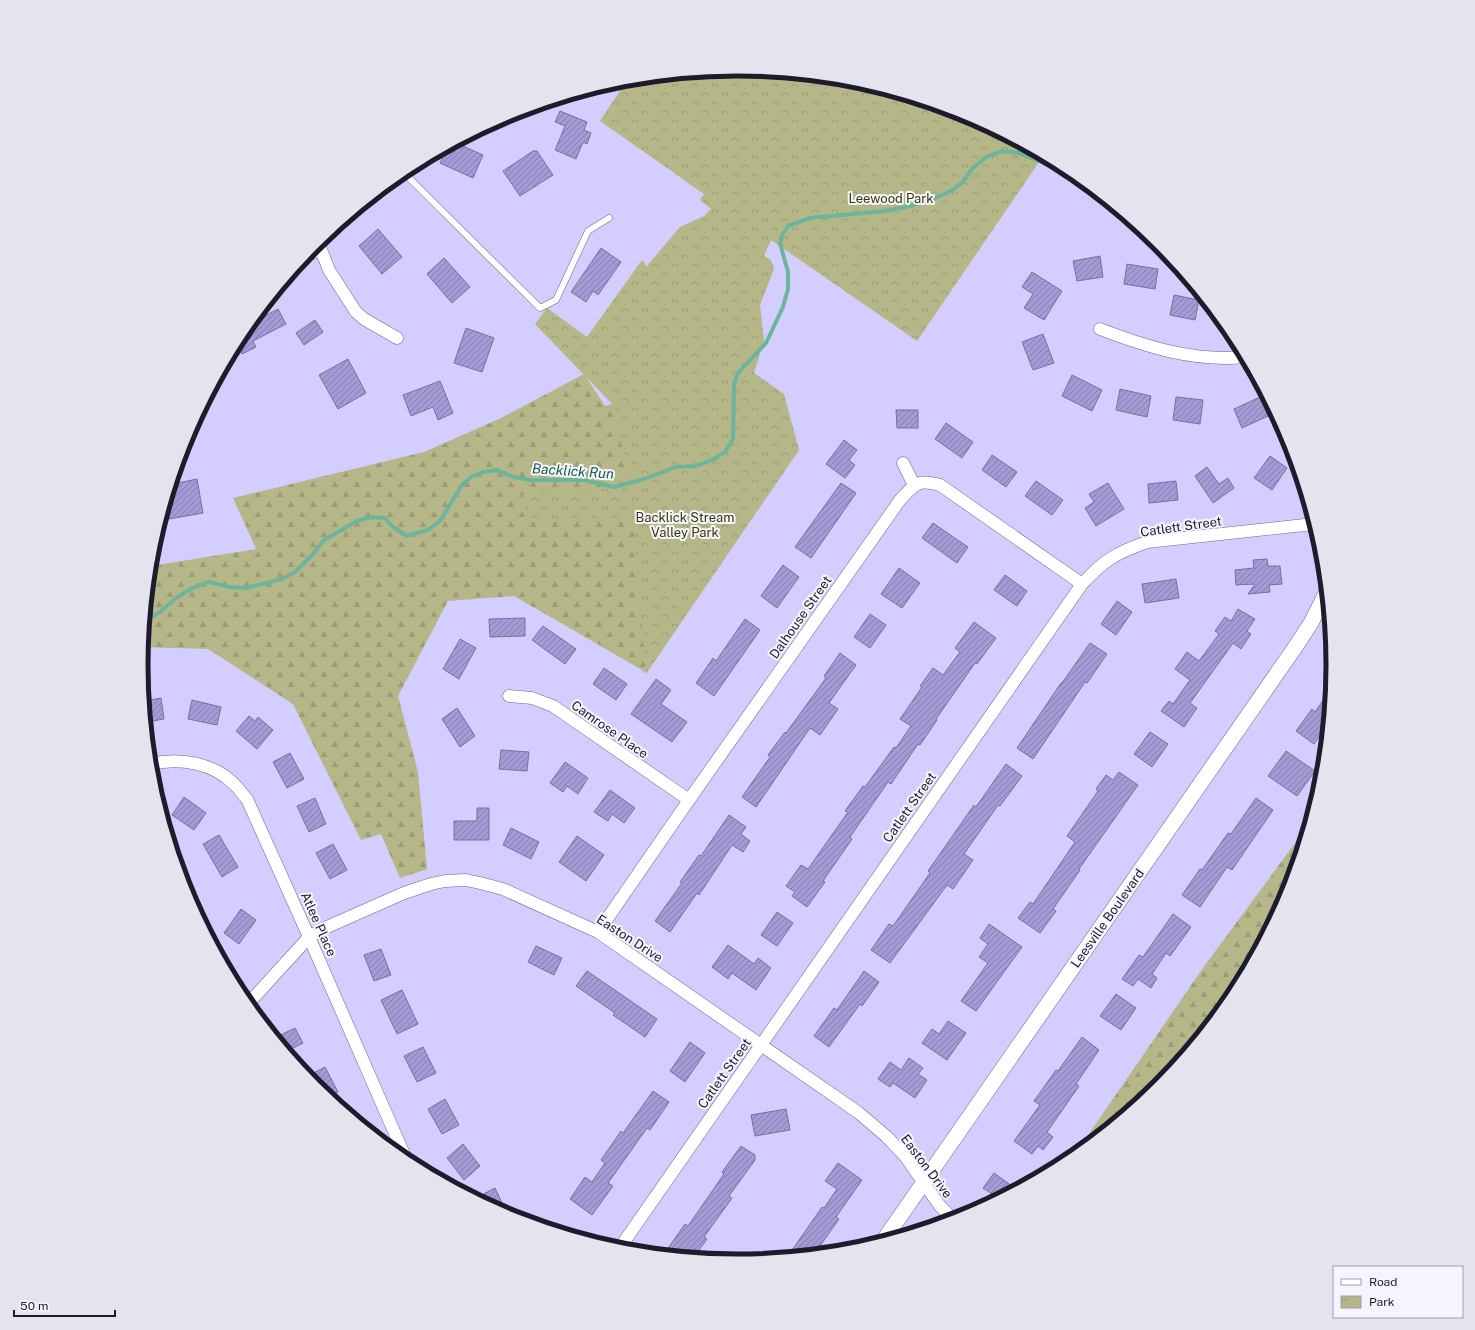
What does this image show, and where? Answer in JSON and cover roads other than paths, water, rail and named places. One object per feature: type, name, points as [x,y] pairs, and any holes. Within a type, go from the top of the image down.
[{"type":"street","points":[[320,250],[329,270],[356,312],[364,319],[397,338]]},
{"type":"street","points":[[1100,328],[1136,342],[1176,353],[1218,358],[1239,357]]},
{"type":"street","points":[[903,463],[914,485],[921,482],[940,485],[1082,584]]},
{"type":"street","name":"Dalhouse Street","points":[[598,932],[900,500],[914,485]]},
{"type":"street","name":"Catlett Street","points":[[623,1243],[1082,584],[1096,568],[1125,550],[1147,542],[1309,525]]},
{"type":"street","name":"Leesville Boulevard","points":[[888,1235],[1296,646],[1311,623],[1322,600]]},
{"type":"street","name":"Camrose Place","points":[[509,696],[532,698],[553,706],[689,800]]},
{"type":"street","name":"Atlee Place","points":[[157,763],[172,761],[201,765],[225,777],[234,784],[251,807],[402,1149]]},
{"type":"street","name":"Easton Drive","points":[[253,999],[309,937],[327,927],[415,889],[445,881],[466,880],[480,882],[503,889],[598,932],[761,1044],[873,1124],[905,1156],[940,1206],[949,1215]]},
{"type":"lane","points":[[408,177],[540,308],[556,300],[588,231],[609,218]]},
{"type":"waterway","name":"Backlick Run","points":[[151,617],[192,588],[209,582],[230,587],[246,588],[282,579],[295,572],[314,553],[324,540],[357,521],[371,517],[385,518],[393,527],[407,536],[428,530],[440,521],[462,485],[471,477],[483,472],[497,470],[514,477],[529,480],[584,480],[614,487],[644,479],[676,467],[696,466],[712,460],[725,452],[733,439],[734,384],[738,373],[766,343],[783,307],[788,289],[788,272],[780,243],[782,235],[788,226],[810,218],[885,211],[928,201],[951,191],[962,183],[972,169],[986,157],[1002,151],[1019,153],[1048,165]]},
{"type":"park label","name":"Leewood Park","points":[[891,198]]},
{"type":"park label","name":"Backlick Stream Valley Park","points":[[685,524]]}]
